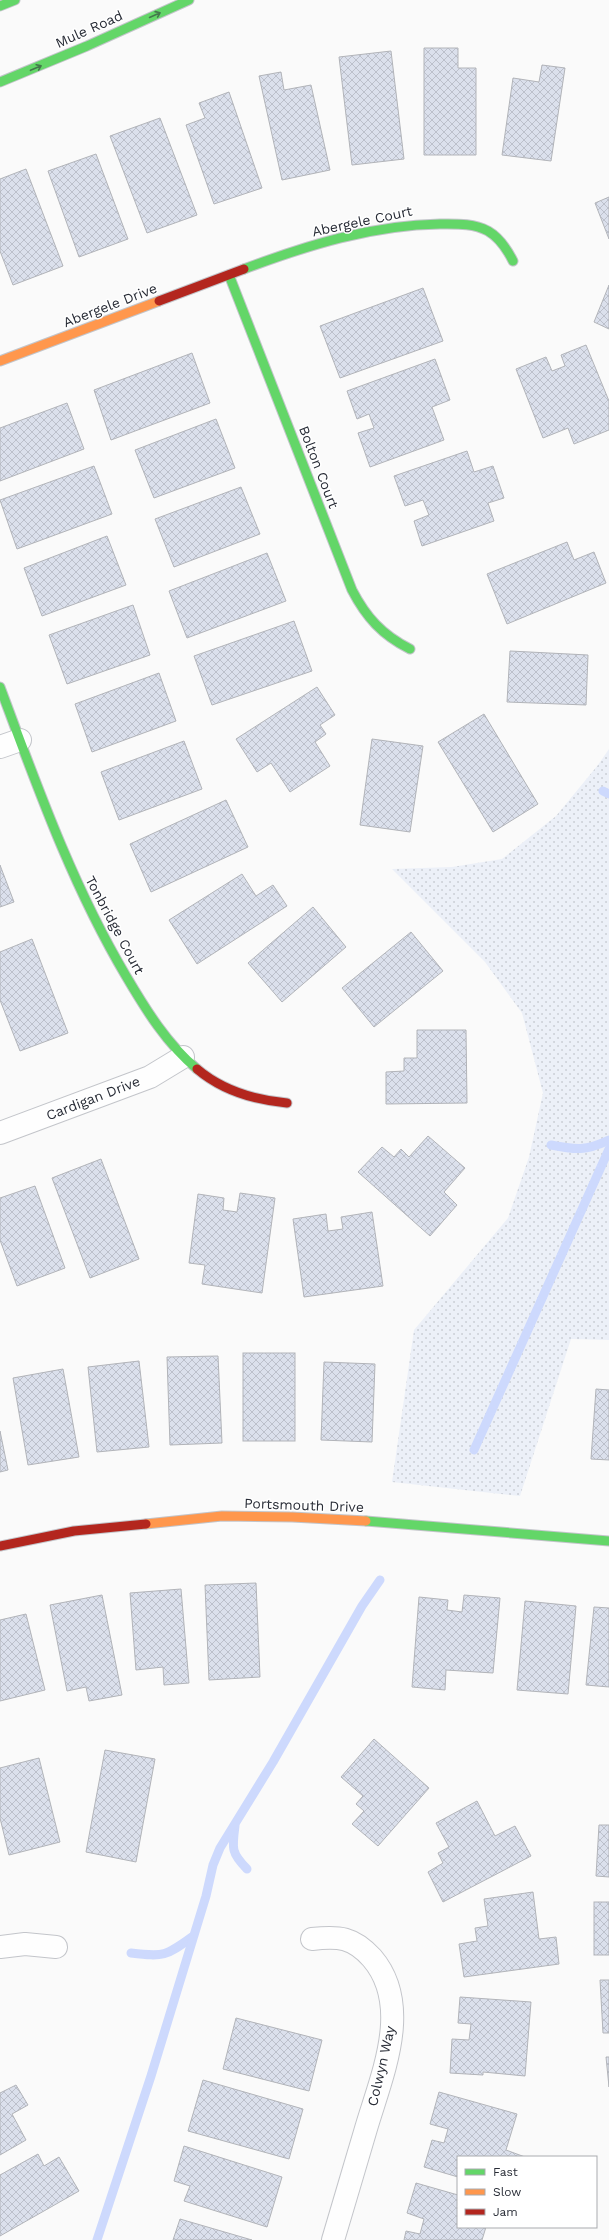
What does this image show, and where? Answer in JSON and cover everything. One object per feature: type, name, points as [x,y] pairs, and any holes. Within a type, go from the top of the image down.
[{"type":"street","points":[[0,6],[15,0]]},
{"type":"street","name":"Mule Road","points":[[0,82],[87,46],[189,0]]},
{"type":"street","name":"Abergele Court","points":[[229,275],[307,247],[349,236],[416,224],[452,224],[475,226],[494,234],[506,246],[514,261]]},
{"type":"street","name":"Abergele Drive","points":[[0,361],[229,275]]},
{"type":"street","name":"Bolton Court","points":[[229,275],[352,590],[363,612],[377,629],[392,641],[410,649]]},
{"type":"street","name":"Tonbridge Court","points":[[0,686],[76,883],[109,950],[145,1008],[183,1057],[220,1085],[242,1096],[263,1101],[287,1103]]},
{"type":"street","points":[[0,747],[20,740]]},
{"type":"street","name":"Cardigan Drive","points":[[0,1133],[150,1077],[183,1057]]},
{"type":"street","name":"Portsmouth Drive","points":[[0,1546],[74,1531],[222,1516],[292,1517],[609,1541]]},
{"type":"street","name":"Colwyn Way","points":[[312,1939],[330,1937],[349,1939],[363,1948],[380,1968],[390,1990],[392,2015],[389,2044],[381,2076],[333,2240]]},
{"type":"street","points":[[0,1947],[25,1944],[56,1947]]},
{"type":"shaded area","points":[[609,749],[609,1340],[571,1339],[520,1496],[392,1482],[414,1330],[508,1218],[529,1157],[543,1093],[522,1013],[485,962],[392,869],[452,867],[502,859],[556,816],[598,765]]},
{"type":"building","points":[[424,48],[458,48],[458,68],[476,68],[476,155],[424,155]]},
{"type":"building","points":[[391,51],[404,159],[352,165],[339,57]]},
{"type":"building","points":[[542,65],[565,68],[551,161],[502,155],[513,78],[539,82]]},
{"type":"building","points":[[281,72],[284,90],[311,85],[330,170],[282,180],[259,76]]},
{"type":"building","points":[[229,92],[262,188],[214,204],[186,125],[205,118],[199,103]]},
{"type":"building","points":[[160,118],[197,215],[147,233],[110,136]]},
{"type":"building","points":[[96,154],[128,239],[79,257],[48,171]]},
{"type":"building","points":[[26,169],[63,266],[13,285],[0,251],[0,179]]},
{"type":"building","points":[[609,197],[609,239],[595,203]]},
{"type":"building","points":[[609,285],[609,329],[594,322]]},
{"type":"building","points":[[423,288],[443,341],[340,378],[320,326]]},
{"type":"building","points":[[586,345],[609,401],[609,430],[574,444],[568,428],[543,438],[516,369],[546,357],[552,371],[565,366],[561,355]]},
{"type":"building","points":[[192,353],[210,403],[111,440],[94,390]]},
{"type":"building","points":[[435,359],[450,400],[432,407],[444,440],[370,467],[358,433],[374,428],[369,414],[357,419],[347,391]]},
{"type":"building","points":[[67,403],[84,449],[0,481],[0,428]]},
{"type":"building","points":[[216,419],[235,468],[154,498],[135,450]]},
{"type":"building","points":[[467,451],[474,472],[493,466],[504,498],[488,503],[494,521],[422,546],[414,521],[429,515],[423,500],[405,506],[394,476]]},
{"type":"building","points":[[94,466],[112,514],[17,549],[0,500]]},
{"type":"building","points":[[241,487],[260,534],[174,567],[155,519]]},
{"type":"building","points":[[107,536],[126,585],[42,616],[24,568]]},
{"type":"building","points":[[567,542],[574,560],[594,552],[606,583],[507,624],[487,574]]},
{"type":"building","points":[[267,553],[286,601],[187,638],[169,591]]},
{"type":"building","points":[[133,605],[150,655],[67,684],[49,635]]},
{"type":"building","points":[[294,621],[312,671],[212,705],[194,656]]},
{"type":"building","points":[[510,651],[588,655],[586,705],[507,702]]},
{"type":"building","points":[[159,673],[176,721],[92,752],[75,704]]},
{"type":"building","points":[[317,687],[335,715],[320,725],[326,734],[315,742],[330,766],[290,792],[271,763],[257,772],[236,739]]},
{"type":"building","points":[[484,714],[538,804],[493,832],[438,742]]},
{"type":"building","points":[[372,739],[423,746],[410,832],[360,825]]},
{"type":"building","points":[[184,741],[202,789],[119,820],[101,772]]},
{"type":"building","points":[[226,800],[248,847],[151,892],[130,844]]},
{"type":"building","points":[[0,865],[14,902],[0,907]]},
{"type":"building","points":[[242,874],[256,896],[273,885],[287,906],[197,964],[169,920]]},
{"type":"building","points":[[313,907],[346,947],[282,1002],[248,963]]},
{"type":"building","points":[[411,932],[443,971],[374,1027],[342,988]]},
{"type":"building","points":[[32,939],[68,1033],[20,1051],[0,1000],[0,952]]},
{"type":"building","points":[[417,1030],[466,1030],[467,1103],[386,1104],[386,1072],[404,1071],[404,1058],[417,1058]]},
{"type":"building","points":[[428,1136],[465,1168],[444,1192],[457,1205],[430,1236],[358,1172],[382,1147],[394,1157],[401,1149],[409,1157]]},
{"type":"building","points":[[101,1159],[139,1259],[90,1278],[52,1178]]},
{"type":"building","points":[[35,1186],[65,1268],[17,1286],[0,1240],[0,1198]]},
{"type":"building","points":[[240,1193],[275,1198],[262,1293],[202,1284],[205,1265],[189,1263],[198,1194],[224,1198],[223,1210],[237,1212]]},
{"type":"building","points":[[372,1212],[383,1286],[304,1297],[293,1219],[326,1214],[328,1231],[343,1229],[341,1217]]},
{"type":"building","points":[[243,1353],[295,1353],[295,1441],[243,1441]]},
{"type":"building","points":[[218,1356],[222,1443],[170,1445],[167,1357]]},
{"type":"building","points":[[139,1361],[149,1447],[97,1452],[88,1367]]},
{"type":"building","points":[[324,1362],[375,1364],[372,1442],[321,1440]]},
{"type":"building","points":[[63,1369],[79,1457],[28,1465],[13,1378]]},
{"type":"building","points":[[596,1389],[609,1390],[609,1460],[591,1459]]},
{"type":"building","points":[[0,1431],[8,1470],[0,1472]]},
{"type":"building","points":[[256,1583],[260,1677],[209,1680],[205,1585]]},
{"type":"building","points":[[181,1589],[189,1683],[164,1685],[163,1667],[136,1670],[130,1593]]},
{"type":"building","points":[[102,1595],[122,1695],[89,1701],[86,1687],[67,1691],[50,1605]]},
{"type":"building","points":[[464,1595],[500,1598],[493,1673],[446,1670],[445,1690],[412,1687],[419,1597],[448,1600],[447,1610],[462,1612]]},
{"type":"building","points":[[525,1601],[576,1606],[568,1694],[517,1690]]},
{"type":"building","points":[[594,1607],[609,1608],[609,1687],[586,1685]]},
{"type":"building","points":[[26,1614],[45,1690],[0,1701],[0,1620]]},
{"type":"building","points":[[374,1739],[429,1788],[378,1846],[352,1824],[364,1811],[356,1804],[363,1796],[341,1777]]},
{"type":"building","points":[[105,1750],[155,1759],[136,1862],[86,1852]]},
{"type":"building","points":[[39,1758],[60,1842],[9,1855],[0,1818],[0,1768]]},
{"type":"building","points":[[477,1801],[495,1836],[515,1826],[531,1856],[443,1902],[428,1872],[443,1863],[438,1853],[449,1847],[436,1823]]},
{"type":"building","points":[[599,1825],[609,1825],[609,1877],[596,1876]]},
{"type":"building","points":[[533,1892],[539,1939],[556,1937],[559,1964],[464,1977],[459,1944],[477,1941],[475,1928],[488,1926],[484,1899]]},
{"type":"building","points":[[594,1902],[609,1902],[609,1955],[594,1955]]},
{"type":"building","points":[[600,1980],[609,1980],[609,2033],[603,2033]]},
{"type":"building","points":[[460,1997],[531,2002],[525,2076],[483,2072],[483,2075],[450,2073],[452,2039],[469,2040],[471,2024],[458,2023]]},
{"type":"building","points":[[236,2018],[322,2040],[309,2091],[223,2069]]},
{"type":"building","points":[[606,2057],[609,2057],[609,2087]]},
{"type":"building","points":[[203,2080],[303,2109],[289,2159],[188,2131]]},
{"type":"building","points":[[16,2085],[28,2105],[12,2114],[26,2140],[0,2155],[0,2093]]},
{"type":"building","points":[[439,2092],[517,2114],[506,2150],[522,2156],[457,2156],[457,2177],[424,2167],[432,2140],[444,2143],[448,2129],[430,2124]]},
{"type":"building","points":[[184,2146],[282,2177],[267,2227],[184,2201],[190,2186],[174,2181]]},
{"type":"building","points":[[38,2154],[44,2166],[59,2157],[79,2191],[0,2236],[0,2175]]},
{"type":"building","points":[[416,2183],[457,2195],[457,2228],[486,2228],[482,2240],[404,2240],[406,2231],[420,2234],[424,2219],[407,2213]]},
{"type":"building","points":[[180,2219],[252,2240],[173,2240]]},
{"type":"waterway","points":[[603,791],[609,794]]},
{"type":"waterway","points":[[551,1145],[574,1149],[587,1148],[609,1140]]},
{"type":"waterway","points":[[474,1450],[609,1149]]},
{"type":"waterway","points":[[97,2240],[151,2076],[206,1896],[213,1865],[220,1848],[273,1762],[362,1606],[380,1580]]},
{"type":"waterway","points":[[235,1826],[233,1840],[235,1854],[247,1869]]},
{"type":"waterway","points":[[131,1953],[151,1955],[164,1954],[192,1937]]},
{"type":"traffic: fast","points":[[0,6],[15,0]]},
{"type":"traffic: fast","points":[[0,82],[87,46],[189,0]]},
{"type":"traffic: fast","points":[[244,269],[316,244],[365,232],[415,225],[440,224],[470,225],[488,231],[503,244],[513,261]]},
{"type":"traffic: fast","points":[[229,275],[352,590],[369,617],[391,638],[410,649]]},
{"type":"traffic: fast","points":[[0,687],[42,798],[72,871],[107,942],[149,1014],[176,1049],[197,1069]]},
{"type":"traffic: fast","points":[[366,1521],[609,1541]]},
{"type":"traffic: slow","points":[[0,361],[159,301]]},
{"type":"traffic: slow","points":[[146,1524],[222,1516],[292,1517],[366,1521]]},
{"type":"traffic: jam","points":[[159,301],[244,269]]},
{"type":"traffic: jam","points":[[197,1069],[207,1077],[228,1089],[263,1100],[287,1103]]},
{"type":"traffic: jam","points":[[0,1546],[74,1531],[146,1524]]}]
